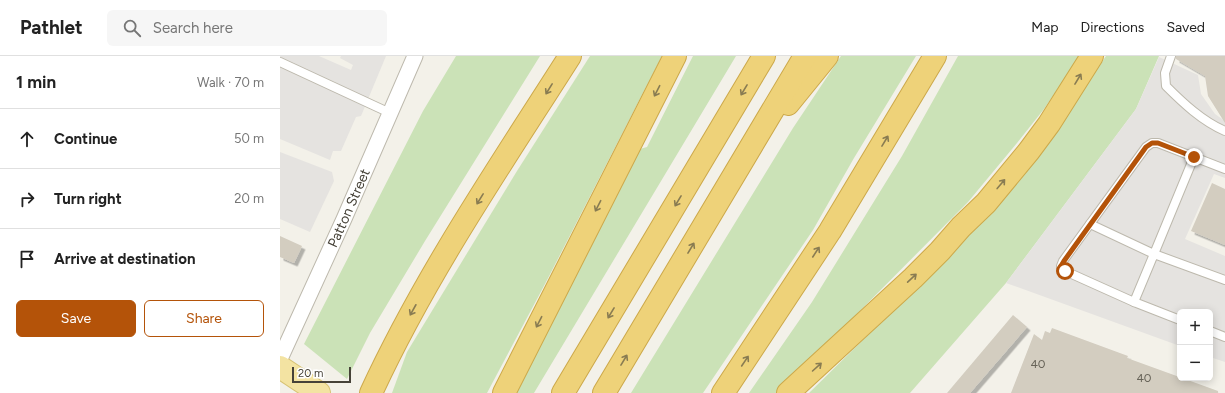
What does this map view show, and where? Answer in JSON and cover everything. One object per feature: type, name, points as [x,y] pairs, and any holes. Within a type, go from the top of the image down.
[{"type":"highway","points":[[371,393],[416,305],[449,249],[570,56]]},
{"type":"highway","points":[[504,393],[675,56]]},
{"type":"highway","points":[[563,393],[764,56]]},
{"type":"highway","points":[[604,393],[805,56]]},
{"type":"highway","points":[[748,151],[803,88],[827,56]]},
{"type":"highway","points":[[723,393],[830,231],[935,56]]},
{"type":"highway","points":[[788,393],[913,278],[986,203],[1049,124],[1092,56]]},
{"type":"main road","points":[[280,367],[319,393]]},
{"type":"street","name":"Patton Street","points":[[280,359],[344,219],[415,56]]},
{"type":"lane","points":[[1171,56],[1164,73],[1166,86],[1193,112],[1215,127],[1225,131]]},
{"type":"lane","points":[[280,62],[390,113]]},
{"type":"lane","points":[[1177,319],[1134,302],[1065,271],[1061,266],[1146,147],[1152,143],[1158,143],[1225,169]]},
{"type":"lane","points":[[1134,302],[1194,157]]},
{"type":"lane","points":[[1090,224],[1154,254],[1225,280]]},
{"type":"lane","points":[[1213,333],[1225,337]]},
{"type":"green space","points":[[456,56],[540,56],[425,241],[370,333],[347,379],[304,344],[423,111]]},
{"type":"green space","points":[[590,56],[662,56],[545,284],[487,393],[392,393],[407,352],[517,171]]},
{"type":"green space","points":[[693,56],[736,56],[534,393],[515,393],[640,149],[647,147]]},
{"type":"green space","points":[[841,56],[916,56],[854,158],[813,230],[703,393],[631,393],[793,128]]},
{"type":"green space","points":[[958,56],[1080,56],[1044,109],[968,202],[830,341],[776,393],[749,393],[812,302],[902,156]]},
{"type":"green space","points":[[1106,56],[1159,56],[1136,109],[1006,283],[910,393],[809,393],[930,274],[1051,137]]},
{"type":"shaded area","points":[[280,56],[319,56],[351,70],[353,65],[340,58],[341,56],[386,56],[361,116],[356,117],[341,151],[333,151],[330,160],[280,139]]},
{"type":"shaded area","points":[[1159,57],[1198,75],[1201,94],[1215,114],[1225,121],[1225,178],[1214,174],[1185,239],[1225,256],[1225,362],[1213,358],[1213,309],[1177,309],[1177,345],[1006,283],[1136,109]]},
{"type":"shaded area","points":[[280,152],[332,172],[334,181],[310,232],[280,219]]},
{"type":"building","points":[[1176,56],[1225,56],[1225,123],[1208,96],[1205,76],[1176,59]]},
{"type":"building","points":[[1212,183],[1225,189],[1225,245],[1191,231]]},
{"type":"building","points":[[280,236],[302,246],[294,263],[280,257]]},
{"type":"building","points":[[1013,315],[1027,327],[970,393],[947,393]]},
{"type":"building","points":[[1052,328],[1177,376],[1177,381],[1190,381],[1218,391],[1218,393],[1011,393],[1034,334],[1042,340],[1045,331],[1050,333]]},
{"type":"route","points":[[1065,271],[1061,266],[1064,261],[1146,147],[1152,143],[1158,143],[1194,157]]}]
